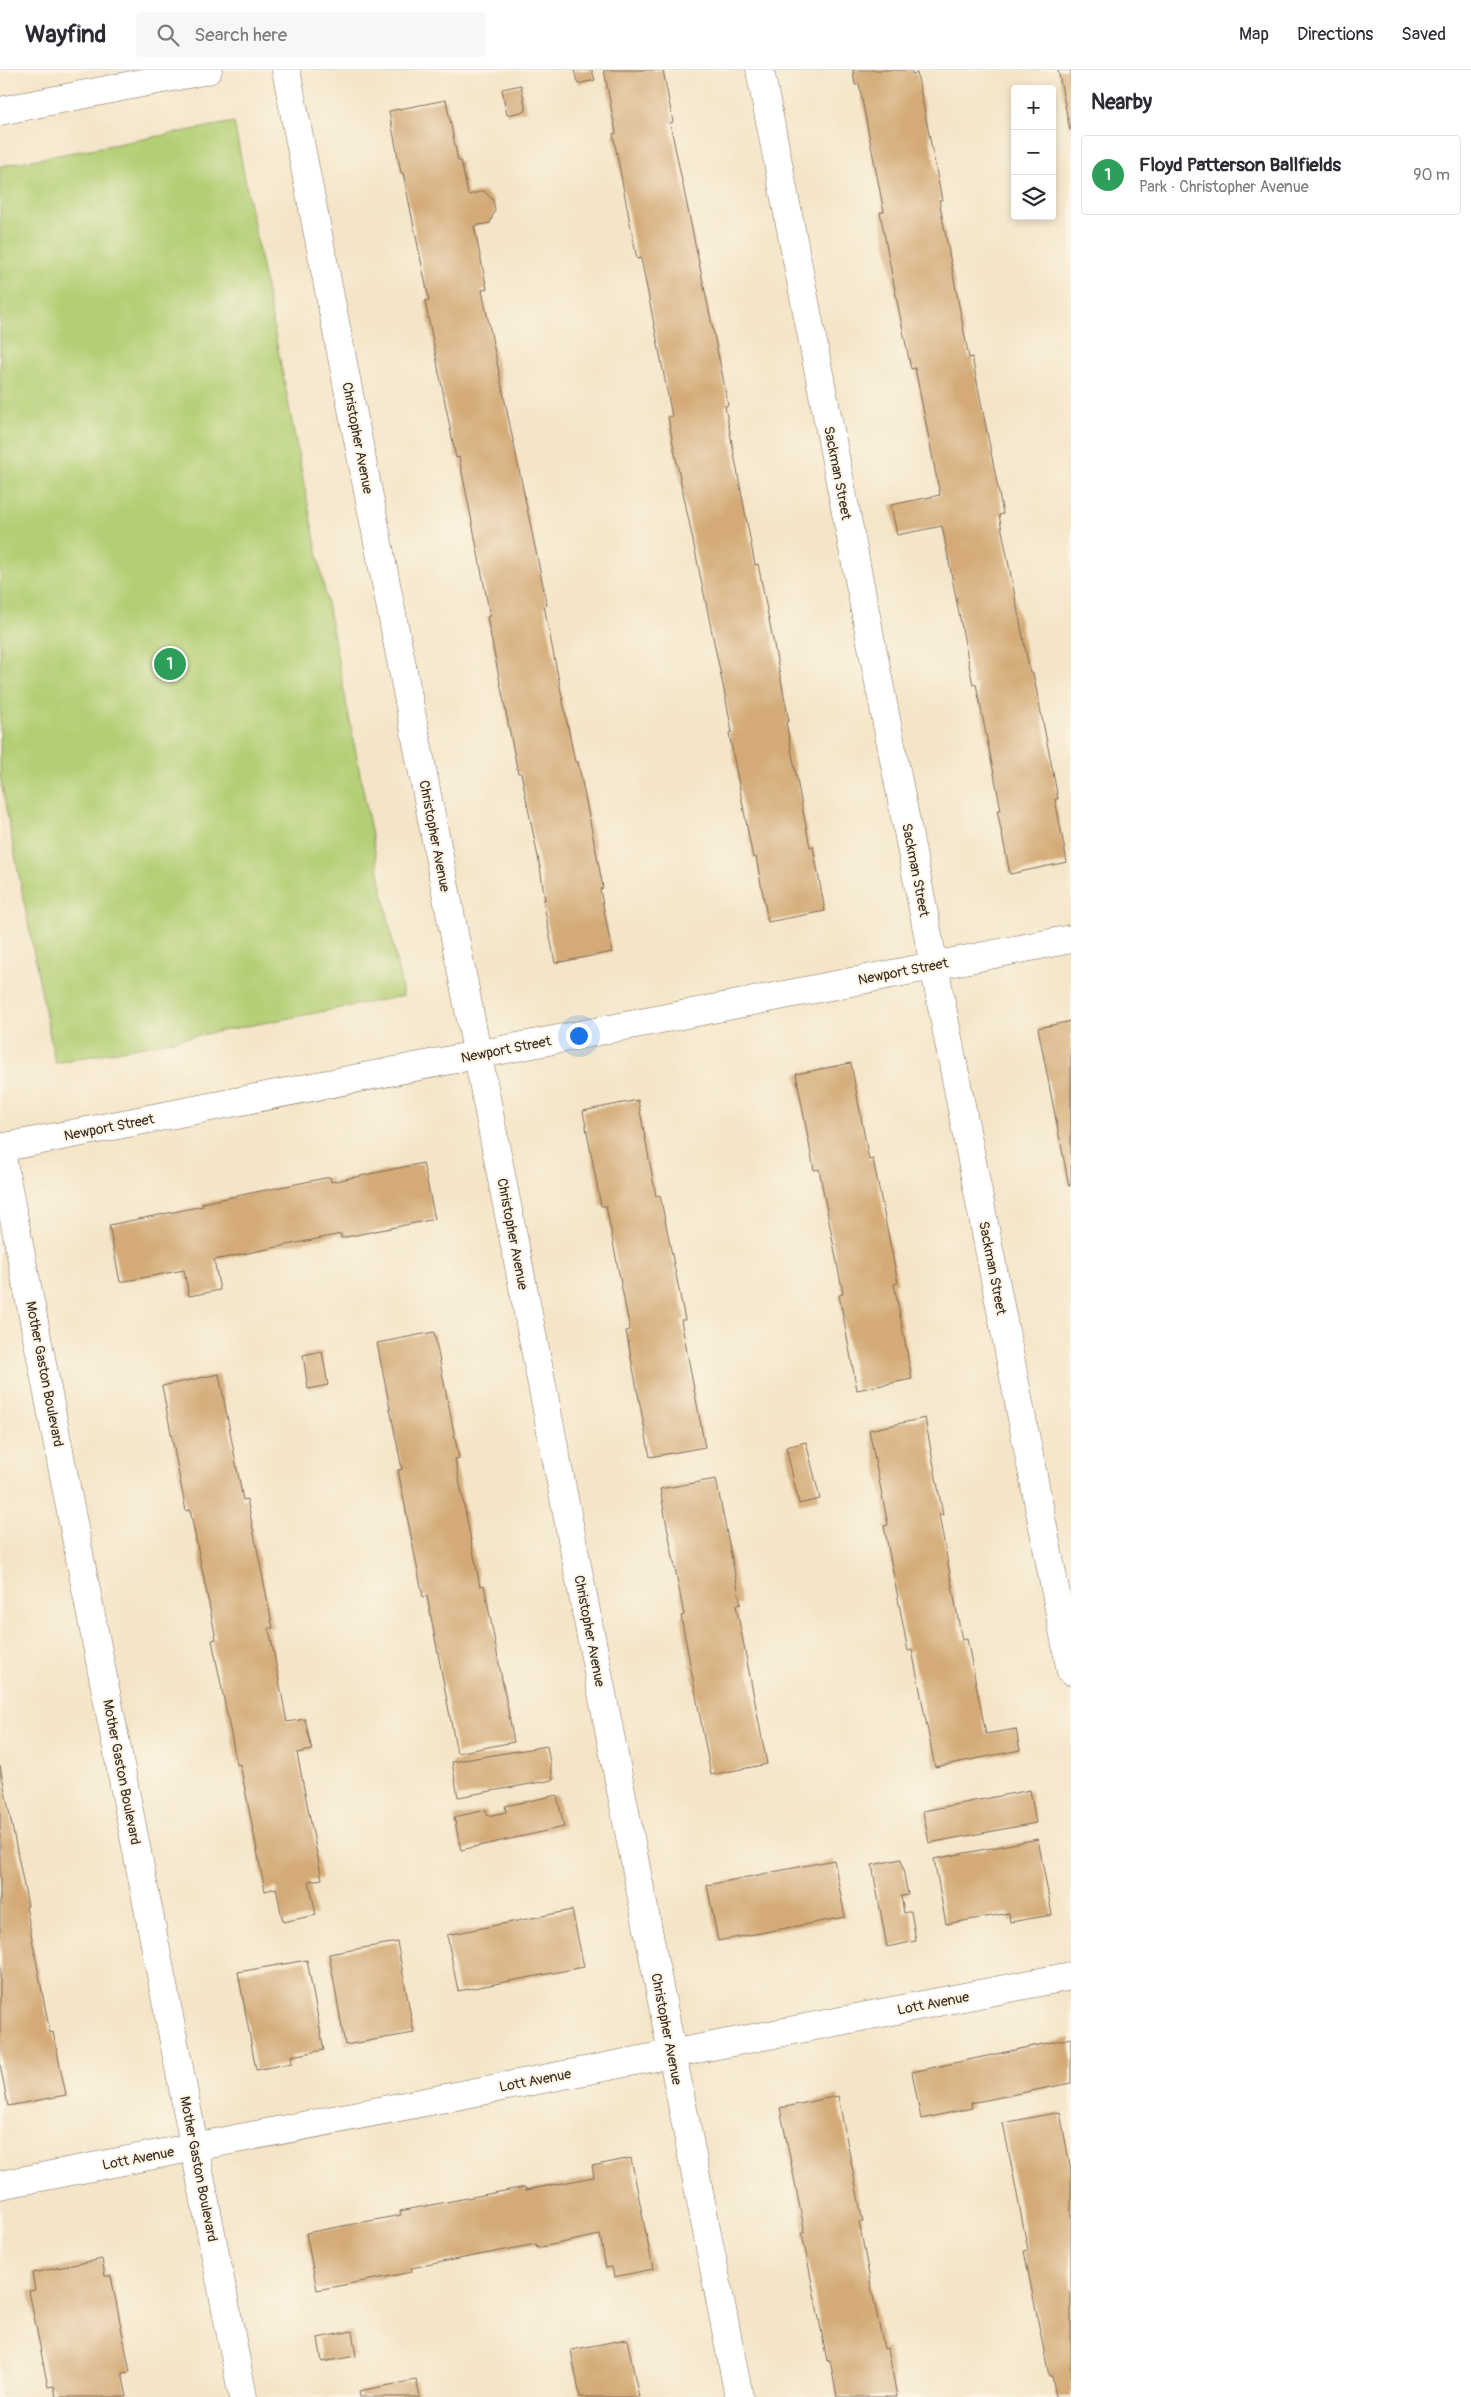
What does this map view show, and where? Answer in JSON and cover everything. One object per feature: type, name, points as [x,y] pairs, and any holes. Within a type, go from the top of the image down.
[{"type":"street","points":[[0,110],[208,70]]},
{"type":"street","name":"Christopher Avenue","points":[[286,70],[739,2397]]},
{"type":"street","name":"Sackman Street","points":[[760,70],[1071,1671]]},
{"type":"street","name":"Newport Street","points":[[0,1148],[1071,939]]},
{"type":"street","name":"Mother Gaston Boulevard","points":[[0,1148],[243,2397]]},
{"type":"street","name":"Lott Avenue","points":[[0,2185],[1071,1976]]},
{"type":"green space","points":[[234,122],[403,996],[55,1063],[0,777],[0,166]]},
{"type":"building","points":[[574,70],[592,70],[595,80],[578,84]]},
{"type":"building","points":[[604,70],[663,70],[673,122],[670,123],[722,373],[728,405],[725,406],[755,565],[758,564],[789,721],[786,722],[798,785],[810,847],[813,846],[825,911],[768,922],[756,857],[753,858],[729,733],[732,732],[726,700],[674,449],[668,417],[672,416],[641,258],[637,259],[631,228],[613,134],[616,133]]},
{"type":"building","points":[[853,70],[911,70],[912,74],[917,73],[942,200],[939,200],[969,358],[972,357],[1003,514],[999,515],[1030,673],[1033,673],[1052,767],[1058,799],[1055,799],[1067,862],[1010,874],[997,810],[1001,810],[995,779],[976,684],[973,685],[942,526],[897,535],[891,505],[940,495],[915,368],[911,369],[898,306],[880,212],[884,212],[859,84],[855,85]]},
{"type":"building","points":[[1058,70],[1071,70],[1071,130],[1070,130]]},
{"type":"building","points":[[521,85],[526,111],[507,115],[502,89]]},
{"type":"building","points":[[446,100],[458,161],[461,161],[468,195],[484,191],[493,200],[495,210],[490,223],[474,226],[487,289],[482,290],[547,605],[544,606],[575,762],[578,762],[597,856],[603,888],[600,889],[612,952],[555,963],[543,900],[545,900],[540,867],[521,773],[518,773],[487,617],[490,616],[472,522],[459,457],[456,458],[425,301],[429,300],[389,111]]},
{"type":"building","points":[[1071,1021],[1071,1185],[1069,1186],[1038,1028]]},
{"type":"building","points":[[851,1063],[869,1160],[873,1159],[898,1283],[894,1284],[912,1379],[857,1390],[839,1295],[843,1294],[819,1169],[814,1170],[796,1074]]},
{"type":"building","points":[[638,1100],[656,1196],[660,1195],[685,1320],[681,1320],[705,1447],[650,1457],[626,1331],[630,1330],[606,1206],[601,1206],[583,1111]]},
{"type":"building","points":[[423,1163],[435,1219],[341,1238],[341,1234],[214,1260],[220,1290],[189,1296],[184,1270],[120,1282],[109,1225],[203,1206],[202,1203],[330,1177],[331,1182]]},
{"type":"building","points":[[434,1332],[459,1458],[455,1459],[480,1586],[484,1585],[514,1742],[457,1753],[427,1596],[423,1597],[404,1501],[398,1470],[402,1469],[377,1343]]},
{"type":"building","points":[[322,1351],[328,1385],[308,1389],[303,1355]]},
{"type":"building","points":[[219,1374],[243,1500],[247,1499],[273,1628],[269,1628],[287,1722],[305,1719],[312,1750],[297,1753],[322,1879],[309,1881],[316,1915],[283,1922],[276,1888],[265,1891],[240,1764],[237,1765],[212,1640],[216,1639],[190,1510],[186,1511],[162,1386]]},
{"type":"building","points":[[925,1418],[943,1515],[939,1515],[962,1640],[967,1639],[986,1734],[1016,1729],[1020,1750],[935,1767],[912,1650],[908,1651],[884,1526],[888,1525],[869,1430]]},
{"type":"building","points":[[806,1442],[820,1499],[799,1504],[786,1447]]},
{"type":"building","points":[[716,1479],[741,1604],[736,1605],[767,1764],[711,1775],[681,1616],[684,1615],[660,1489]]},
{"type":"building","points":[[547,1746],[553,1780],[458,1797],[452,1762]]},
{"type":"building","points":[[0,1766],[28,1906],[26,1907],[50,2033],[53,2032],[66,2095],[8,2106],[0,2064]]},
{"type":"building","points":[[1030,1790],[1036,1823],[929,1843],[923,1811]]},
{"type":"building","points":[[557,1795],[564,1827],[461,1850],[454,1817],[486,1810],[488,1816],[506,1812],[505,1806]]},
{"type":"building","points":[[1038,1839],[1052,1915],[1010,1922],[1009,1913],[946,1924],[934,1859]]},
{"type":"building","points":[[901,1859],[908,1895],[901,1896],[904,1913],[911,1911],[916,1941],[887,1947],[872,1865]]},
{"type":"building","points":[[834,1860],[845,1917],[718,1941],[707,1885]]},
{"type":"building","points":[[572,1910],[584,1967],[458,1991],[447,1935]]},
{"type":"building","points":[[397,1942],[414,2033],[345,2045],[329,1954]]},
{"type":"building","points":[[307,1960],[324,2050],[291,2056],[292,2063],[256,2070],[238,1972]]},
{"type":"building","points":[[1071,2038],[1071,2083],[971,2103],[972,2108],[921,2119],[912,2072]]},
{"type":"building","points":[[838,2096],[863,2222],[859,2222],[871,2286],[884,2349],[888,2348],[897,2397],[837,2397],[830,2360],[827,2361],[802,2233],[805,2233],[780,2108]]},
{"type":"building","points":[[1060,2112],[1071,2171],[1071,2397],[1056,2397],[1052,2376],[1049,2376],[1024,2251],[1028,2250],[1003,2123]]},
{"type":"building","points":[[631,2158],[653,2269],[614,2277],[612,2267],[606,2268],[600,2235],[537,2248],[536,2244],[411,2268],[412,2272],[317,2290],[306,2233],[401,2215],[400,2211],[525,2187],[526,2190],[594,2177],[592,2166]]},
{"type":"building","points":[[102,2259],[105,2276],[111,2276],[130,2372],[122,2373],[127,2397],[56,2397],[54,2386],[48,2387],[29,2291],[35,2290],[32,2273]]},
{"type":"building","points":[[352,2331],[356,2356],[322,2362],[318,2338]]},
{"type":"building","points":[[627,2339],[639,2397],[580,2397],[571,2350]]},
{"type":"building","points":[[416,2380],[420,2397],[360,2397],[359,2391]]},
{"type":"place","name":"Floyd Patterson Ballfields","points":[[170,664]]}]
